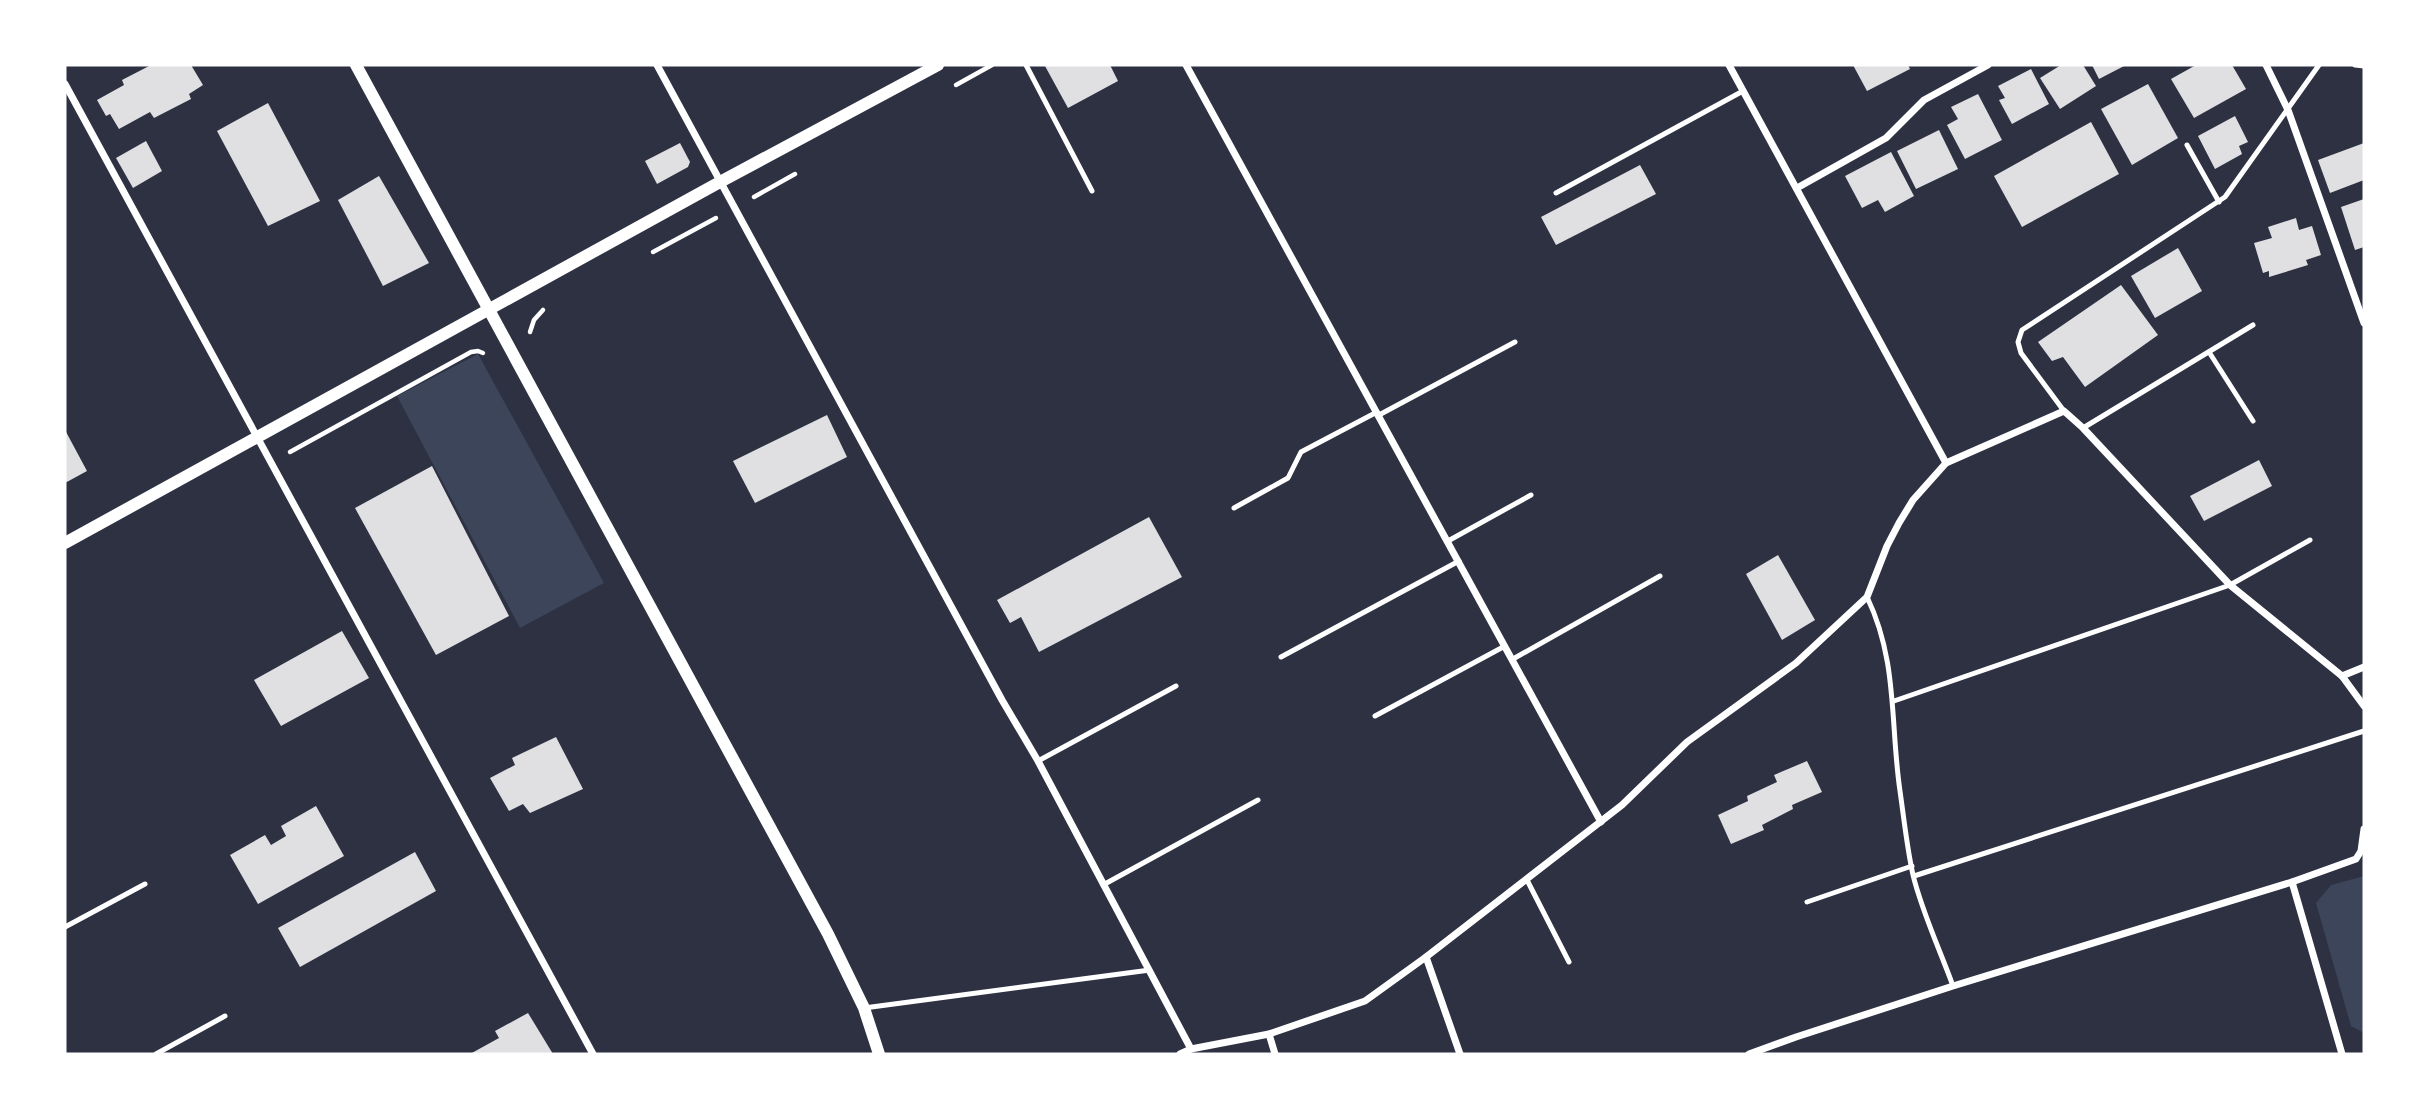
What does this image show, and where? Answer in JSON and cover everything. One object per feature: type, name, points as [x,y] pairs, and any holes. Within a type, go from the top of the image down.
[{"type":"street","points":[[356,65],[828,934],[864,1008],[879,1054]]},
{"type":"street","points":[[657,65],[995,688],[1038,761],[1191,1049]]},
{"type":"street","points":[[65,543],[937,65]]},
{"type":"street","points":[[1186,65],[1601,822]]},
{"type":"street","points":[[1729,65],[1945,463]]},
{"type":"street","points":[[1797,188],[1886,138],[1924,100],[1988,65]]},
{"type":"street","points":[[2266,65],[2288,110],[2364,323]]},
{"type":"street","points":[[65,84],[593,1054]]},
{"type":"street","points":[[1180,1054],[1191,1049],[1269,1034],[1365,1001],[1426,957],[1622,805],[1686,741],[1796,663],[1867,597],[1899,523],[1913,500],[1945,463],[2064,411],[2230,585],[2342,676],[2364,706]]},
{"type":"street","points":[[2342,676],[2364,667]]},
{"type":"street","points":[[1749,1054],[1953,986],[2292,882],[2356,859],[2361,851],[2364,829]]},
{"type":"street","points":[[2292,882],[2342,1054]]},
{"type":"street","points":[[1426,957],[1460,1054]]},
{"type":"street","points":[[1269,1034],[1275,1054]]},
{"type":"lane","points":[[1026,65],[1092,191]]},
{"type":"lane","points":[[2064,411],[2021,353],[2018,342],[2022,330],[2219,202],[2229,193],[2319,65]]},
{"type":"lane","points":[[2355,65],[2364,66]]},
{"type":"lane","points":[[1556,192],[1743,90]]},
{"type":"lane","points":[[2187,145],[2219,202]]},
{"type":"lane","points":[[2083,428],[2253,325]]},
{"type":"lane","points":[[1234,508],[1288,478],[1301,452],[1515,342]]},
{"type":"lane","points":[[2209,352],[2253,421]]},
{"type":"lane","points":[[1448,541],[1531,495]]},
{"type":"lane","points":[[1894,701],[2230,585],[2310,540]]},
{"type":"lane","points":[[1281,657],[1459,561]]},
{"type":"lane","points":[[1513,659],[1660,576]]},
{"type":"lane","points":[[1867,597],[1879,622],[1894,701],[1900,786],[1914,876],[1953,986]]},
{"type":"lane","points":[[1375,716],[1505,645]]},
{"type":"lane","points":[[1038,761],[1176,685]]},
{"type":"lane","points":[[1914,876],[2364,731]]},
{"type":"lane","points":[[1103,885],[1258,800]]},
{"type":"lane","points":[[1807,902],[1912,866]]},
{"type":"lane","points":[[1527,880],[1569,962]]},
{"type":"lane","points":[[65,927],[145,884]]},
{"type":"lane","points":[[864,1008],[1150,970]]},
{"type":"lane","points":[[156,1054],[225,1016]]},
{"type":"path","points":[[531,339],[530,330],[534,320],[543,311]]},
{"type":"path","points":[[271,462],[471,352],[484,354],[488,361]]},
{"type":"shaded area","points":[[478,354],[604,583],[520,628],[397,396]]},
{"type":"shaded area","points":[[2364,876],[2364,1033],[2351,1026],[2316,903],[2331,885]]},
{"type":"building","points":[[151,65],[191,65],[203,85],[189,94],[191,99],[154,118],[150,112],[119,129],[110,114],[106,116],[97,100],[124,85],[122,80]]},
{"type":"building","points":[[1110,65],[1118,81],[1068,108],[1045,66]]},
{"type":"building","points":[[1853,65],[1908,65],[1910,69],[1867,91]]},
{"type":"building","points":[[2061,65],[2083,65],[2096,86],[2060,109],[2040,78]]},
{"type":"building","points":[[2092,65],[2126,65],[2099,79]]},
{"type":"building","points":[[2196,65],[2232,65],[2246,89],[2194,118],[2171,79]]},
{"type":"building","points":[[2031,69],[2049,104],[2012,124],[1999,100],[2005,98],[1998,86]]},
{"type":"building","points":[[2148,84],[2178,138],[2132,165],[2101,109]]},
{"type":"building","points":[[1978,94],[2002,140],[1965,159],[1947,125],[1958,119],[1951,107]]},
{"type":"building","points":[[268,103],[320,201],[268,226],[217,131]]},
{"type":"building","points":[[2235,116],[2248,142],[2239,146],[2242,154],[2215,169],[2198,136]]},
{"type":"building","points":[[2091,122],[2119,174],[2022,227],[1994,176]]},
{"type":"building","points":[[1939,130],[1958,169],[1916,189],[1897,151]]},
{"type":"building","points":[[146,141],[162,171],[133,188],[116,158]]},
{"type":"building","points":[[680,143],[690,162],[688,167],[657,184],[645,161]]},
{"type":"building","points":[[2364,143],[2364,180],[2330,193],[2318,160]]},
{"type":"building","points":[[1891,152],[1914,196],[1885,212],[1878,200],[1862,208],[1845,176]]},
{"type":"building","points":[[1640,165],[1656,194],[1556,245],[1541,217]]},
{"type":"building","points":[[379,176],[429,263],[383,286],[338,200]]},
{"type":"building","points":[[2364,199],[2364,247],[2355,250],[2341,207]]},
{"type":"building","points":[[2296,218],[2299,230],[2312,226],[2321,255],[2306,260],[2308,265],[2269,277],[2269,271],[2263,273],[2254,243],[2272,238],[2268,227]]},
{"type":"building","points":[[2178,248],[2202,291],[2155,318],[2131,276]]},
{"type":"building","points":[[2121,285],[2158,335],[2085,387],[2063,357],[2052,361],[2038,342]]},
{"type":"building","points":[[827,415],[847,457],[755,503],[733,461]]},
{"type":"building","points":[[65,430],[87,471],[65,483]]},
{"type":"building","points":[[2259,460],[2272,486],[2204,521],[2190,496]]},
{"type":"building","points":[[432,466],[509,616],[436,655],[355,508]]},
{"type":"building","points":[[1149,517],[1182,577],[1039,652],[1021,617],[1010,623],[997,600]]},
{"type":"building","points":[[1778,555],[1815,620],[1782,640],[1746,574]]},
{"type":"building","points":[[342,631],[369,678],[281,726],[254,680]]},
{"type":"building","points":[[556,737],[583,789],[530,813],[523,804],[509,811],[490,778],[515,765],[512,758]]},
{"type":"building","points":[[1807,761],[1822,792],[1792,805],[1793,809],[1762,825],[1764,830],[1731,844],[1718,815],[1748,801],[1747,796],[1777,782],[1774,775]]},
{"type":"building","points":[[316,806],[344,856],[258,904],[230,855],[265,835],[271,845],[286,836],[281,826]]},
{"type":"building","points":[[415,852],[436,891],[300,967],[278,928]]},
{"type":"building","points":[[528,1013],[553,1054],[470,1054],[499,1038],[495,1031]]}]
